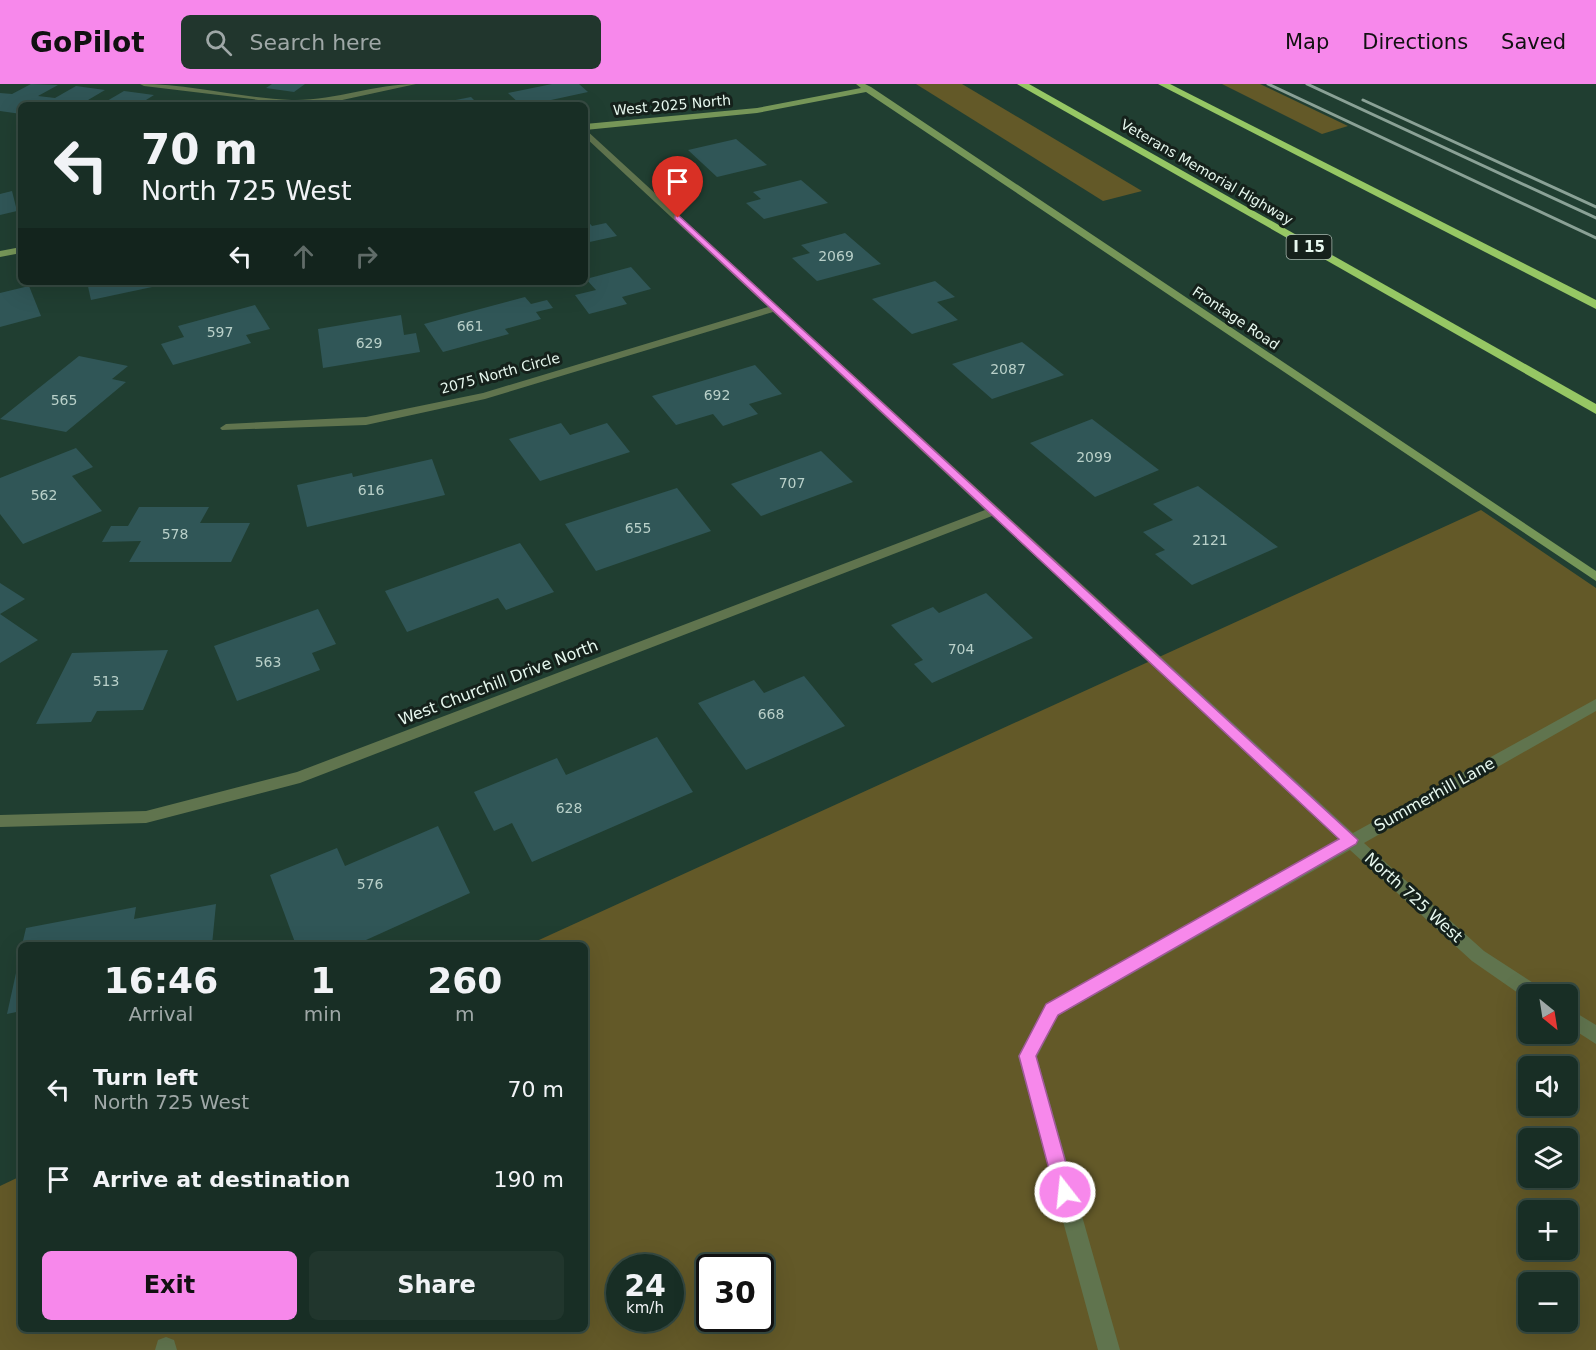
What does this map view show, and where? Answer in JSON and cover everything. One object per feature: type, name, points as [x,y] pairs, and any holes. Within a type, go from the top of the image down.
[{"type":"highway","name":"Veterans Memorial Highway","points":[[1022,84],[1596,410]]},
{"type":"highway","points":[[1163,84],[1596,305]]},
{"type":"street","points":[[144,84],[292,102],[333,100],[412,84]]},
{"type":"street","name":"West 2025 North","points":[[588,129],[641,119],[742,112],[796,105],[864,86]]},
{"type":"street","name":"Frontage Road","points":[[864,86],[1596,576]]},
{"type":"street","name":"North 725 West","points":[[588,133],[1350,840],[1478,956],[1520,984]]},
{"type":"street","points":[[0,254],[18,251]]},
{"type":"street","name":"2075 North Circle","points":[[226,428],[366,421],[474,398],[775,308]]},
{"type":"street","name":"West Churchill Drive North","points":[[0,821],[146,817],[300,777],[994,511]]},
{"type":"street","name":"Summerhill Lane","points":[[1109,1350],[1027,1056],[1052,1010],[1350,840],[1596,704]]},
{"type":"street","points":[[1578,1023],[1596,1035]]},
{"type":"shaded area","points":[[916,84],[962,84],[1142,191],[1103,201]]},
{"type":"shaded area","points":[[1222,84],[1260,84],[1348,126],[1322,134]]},
{"type":"shaded area","points":[[1481,510],[1596,588],[1596,1350],[0,1350],[0,1186],[18,1177],[18,1332],[588,1332],[588,942],[535,942]]},
{"type":"building","points":[[31,84],[58,85],[38,96],[55,98],[76,86],[105,90],[85,102],[18,102],[18,114],[0,111],[0,93],[12,94]]},
{"type":"building","points":[[272,84],[305,84],[294,92],[266,88]]},
{"type":"building","points":[[552,84],[579,84],[588,92],[542,102],[518,102],[508,93]]},
{"type":"building","points":[[124,91],[154,95],[143,102],[105,102]]},
{"type":"building","points":[[471,97],[476,102],[445,102]]},
{"type":"building","points":[[736,139],[767,165],[717,177],[688,150]]},
{"type":"building","points":[[801,180],[828,203],[764,219],[746,203],[761,199],[753,192]]},
{"type":"building","points":[[12,191],[17,211],[0,215],[0,194]]},
{"type":"building","points":[[588,221],[592,226],[606,223],[617,236],[588,242]]},
{"type":"building","points":[[845,233],[881,264],[817,281],[792,258],[810,253],[801,245]]},
{"type":"building","points":[[631,267],[651,289],[622,297],[627,304],[589,314],[575,295],[596,290],[588,278]]},
{"type":"building","points":[[935,281],[955,297],[937,302],[958,320],[912,334],[872,299]]},
{"type":"building","points":[[88,285],[162,285],[91,300]]},
{"type":"building","points":[[29,286],[41,316],[0,327],[0,293]]},
{"type":"building","points":[[525,297],[531,304],[547,300],[553,308],[536,312],[541,319],[505,329],[509,334],[443,352],[424,324]]},
{"type":"building","points":[[255,305],[270,329],[246,335],[251,343],[173,365],[161,344],[184,337],[178,326]]},
{"type":"building","points":[[401,315],[404,335],[416,333],[420,352],[323,368],[318,329]]},
{"type":"building","points":[[1022,342],[1064,375],[992,399],[952,364]]},
{"type":"building","points":[[79,356],[128,366],[112,379],[126,382],[66,432],[0,419]]},
{"type":"building","points":[[755,365],[782,394],[749,404],[758,414],[723,426],[713,414],[676,425],[652,396]]},
{"type":"building","points":[[1092,419],[1159,470],[1095,497],[1030,443]]},
{"type":"building","points":[[561,423],[570,435],[607,423],[630,452],[540,481],[509,439]]},
{"type":"building","points":[[76,448],[93,467],[72,476],[102,511],[23,544],[0,514],[0,478]]},
{"type":"building","points":[[821,451],[853,482],[761,516],[731,484]]},
{"type":"building","points":[[432,459],[445,495],[307,527],[297,485],[352,473],[353,477]]},
{"type":"building","points":[[1198,486],[1278,547],[1192,585],[1155,554],[1165,550],[1143,532],[1173,520],[1153,504]]},
{"type":"building","points":[[677,488],[711,531],[596,571],[565,524]]},
{"type":"building","points":[[139,507],[209,507],[200,523],[250,523],[231,562],[129,562],[141,541],[102,542],[111,526],[128,526]]},
{"type":"building","points":[[520,543],[554,592],[506,610],[498,598],[407,632],[385,591]]},
{"type":"building","points":[[0,583],[25,599],[0,614]]},
{"type":"building","points":[[986,593],[1033,638],[932,683],[914,664],[923,660],[891,625],[933,607],[939,613]]},
{"type":"building","points":[[318,609],[336,644],[312,653],[320,670],[237,701],[214,646]]},
{"type":"building","points":[[0,614],[38,640],[0,663]]},
{"type":"building","points":[[168,650],[143,710],[97,711],[91,722],[36,724],[72,653]]},
{"type":"building","points":[[804,676],[845,726],[746,770],[698,703],[754,680],[764,693]]},
{"type":"building","points":[[657,737],[693,792],[532,862],[512,823],[494,831],[474,792],[557,758],[566,775]]},
{"type":"building","points":[[438,826],[470,893],[362,942],[295,942],[270,875],[337,848],[345,866]]},
{"type":"building","points":[[216,904],[212,942],[23,942],[26,928],[136,907],[134,919]]},
{"type":"building","points":[[18,964],[18,1012],[7,1014]]},
{"type":"railway","points":[[1268,84],[1596,238]]},
{"type":"railway","points":[[1307,84],[1596,218]]},
{"type":"railway","points":[[1363,100],[1596,207]]},
{"type":"route","points":[[678,218],[1350,840],[1052,1010],[1027,1056],[1065,1192]]}]
